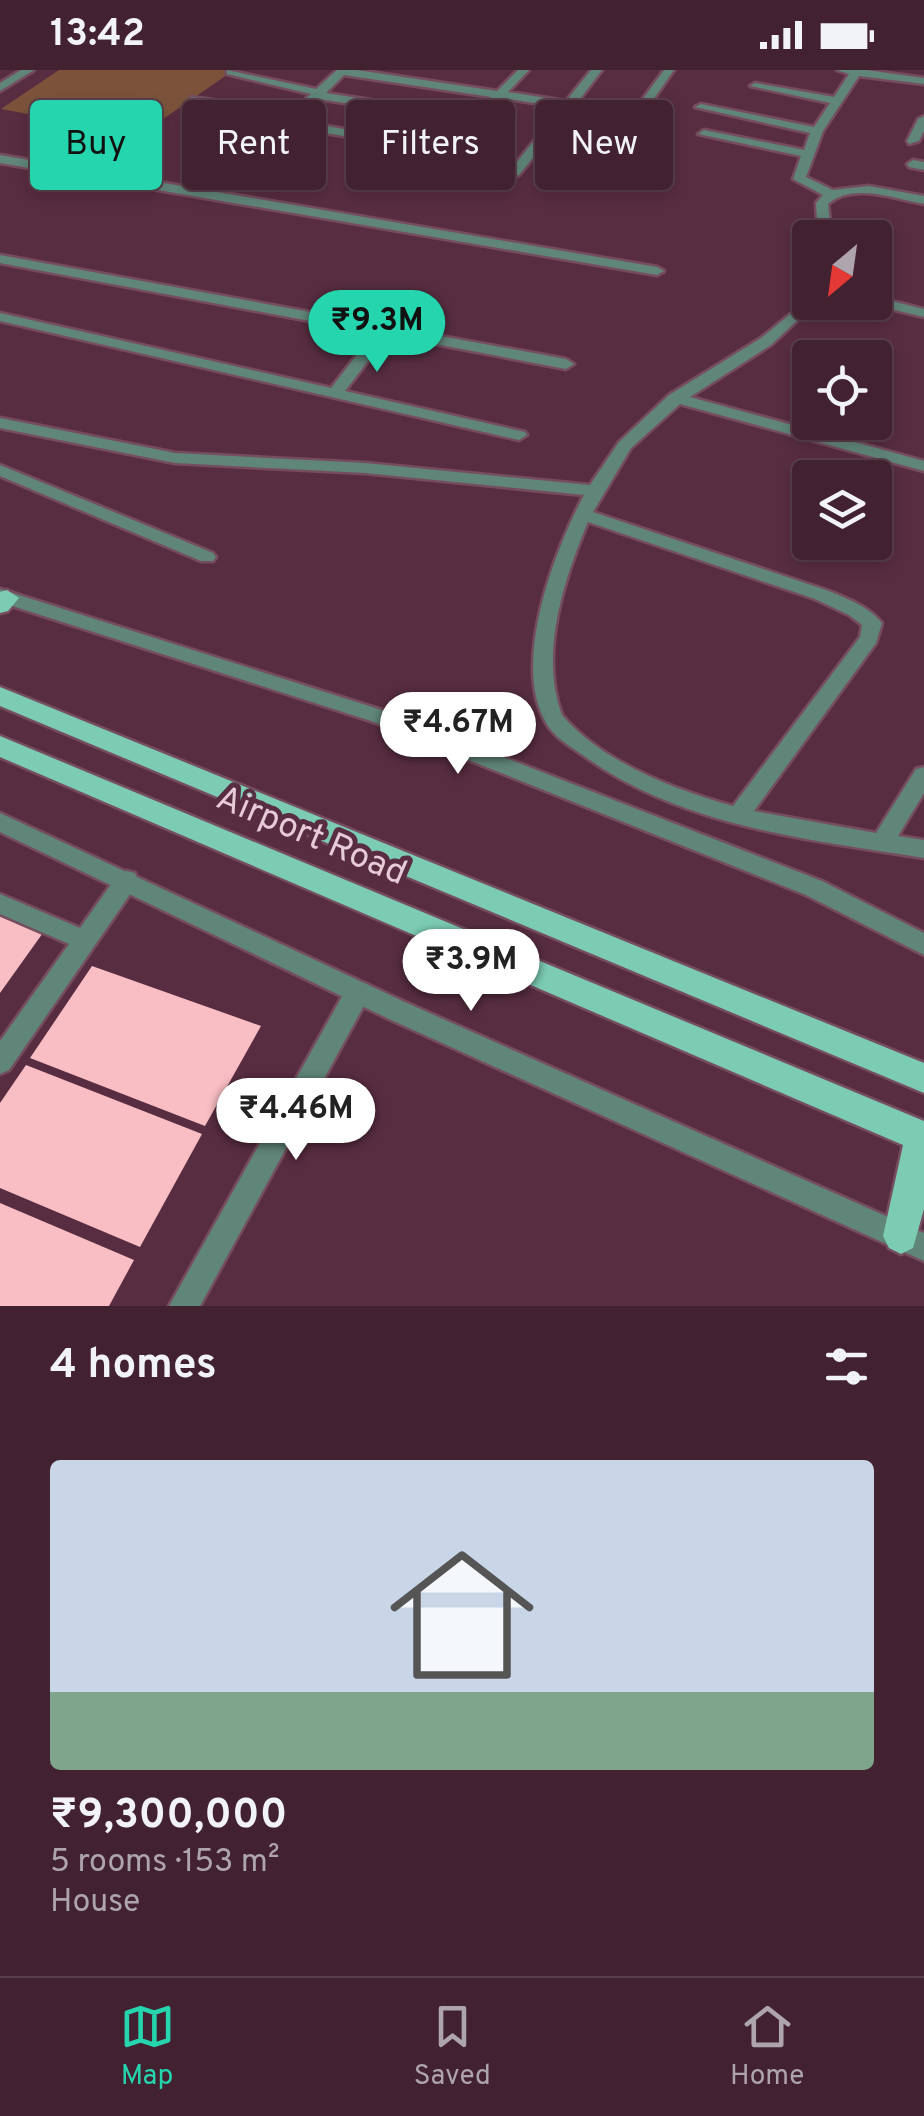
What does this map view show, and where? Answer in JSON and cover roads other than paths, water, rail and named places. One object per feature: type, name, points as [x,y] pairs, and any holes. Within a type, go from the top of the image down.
[{"type":"main road","name":"Airport Road","points":[[0,696],[924,1078]]},
{"type":"main road","name":"Airport Road","points":[[0,746],[923,1137]]},
{"type":"main road","points":[[912,1241],[923,1137]]},
{"type":"street","points":[[0,88],[29,70]]},
{"type":"street","points":[[312,100],[342,70],[537,100]]},
{"type":"street","points":[[494,100],[524,70]]},
{"type":"street","points":[[572,100],[597,70]]},
{"type":"street","points":[[647,100],[669,70]]},
{"type":"street","points":[[840,70],[924,82]]},
{"type":"street","points":[[230,72],[355,100]]},
{"type":"street","points":[[830,193],[799,179],[817,131],[856,72]]},
{"type":"street","points":[[755,86],[835,100]]},
{"type":"street","points":[[194,99],[199,100]]},
{"type":"street","points":[[701,107],[817,131]]},
{"type":"street","points":[[913,141],[924,118]]},
{"type":"street","points":[[704,134],[808,154]]},
{"type":"street","points":[[516,172],[535,148]]},
{"type":"street","points":[[0,159],[657,271]]},
{"type":"street","points":[[0,176],[19,162]]},
{"type":"street","points":[[823,220],[822,203],[830,193],[843,189],[924,200]]},
{"type":"street","points":[[0,259],[566,364]]},
{"type":"street","points":[[892,305],[924,313]]},
{"type":"street","points":[[0,316],[518,434]]},
{"type":"street","points":[[795,320],[766,343],[674,398],[623,447],[570,545],[547,628],[546,701],[554,722],[596,756],[656,789],[739,814],[924,849]]},
{"type":"street","points":[[334,393],[384,330]]},
{"type":"street","points":[[674,398],[924,466]]},
{"type":"street","points":[[0,423],[175,458],[364,468],[598,491]]},
{"type":"street","points":[[0,470],[208,557]]},
{"type":"street","points":[[585,515],[822,595],[856,610],[872,623],[869,638],[739,814]]},
{"type":"street","points":[[2,599],[378,716],[799,882],[924,945]]},
{"type":"street","points":[[882,842],[924,775]]},
{"type":"street","points":[[0,822],[358,992],[912,1241]]},
{"type":"street","points":[[0,1062],[127,880]]},
{"type":"street","points":[[0,904],[84,940]]},
{"type":"street","points":[[184,1306],[358,992]]}]
